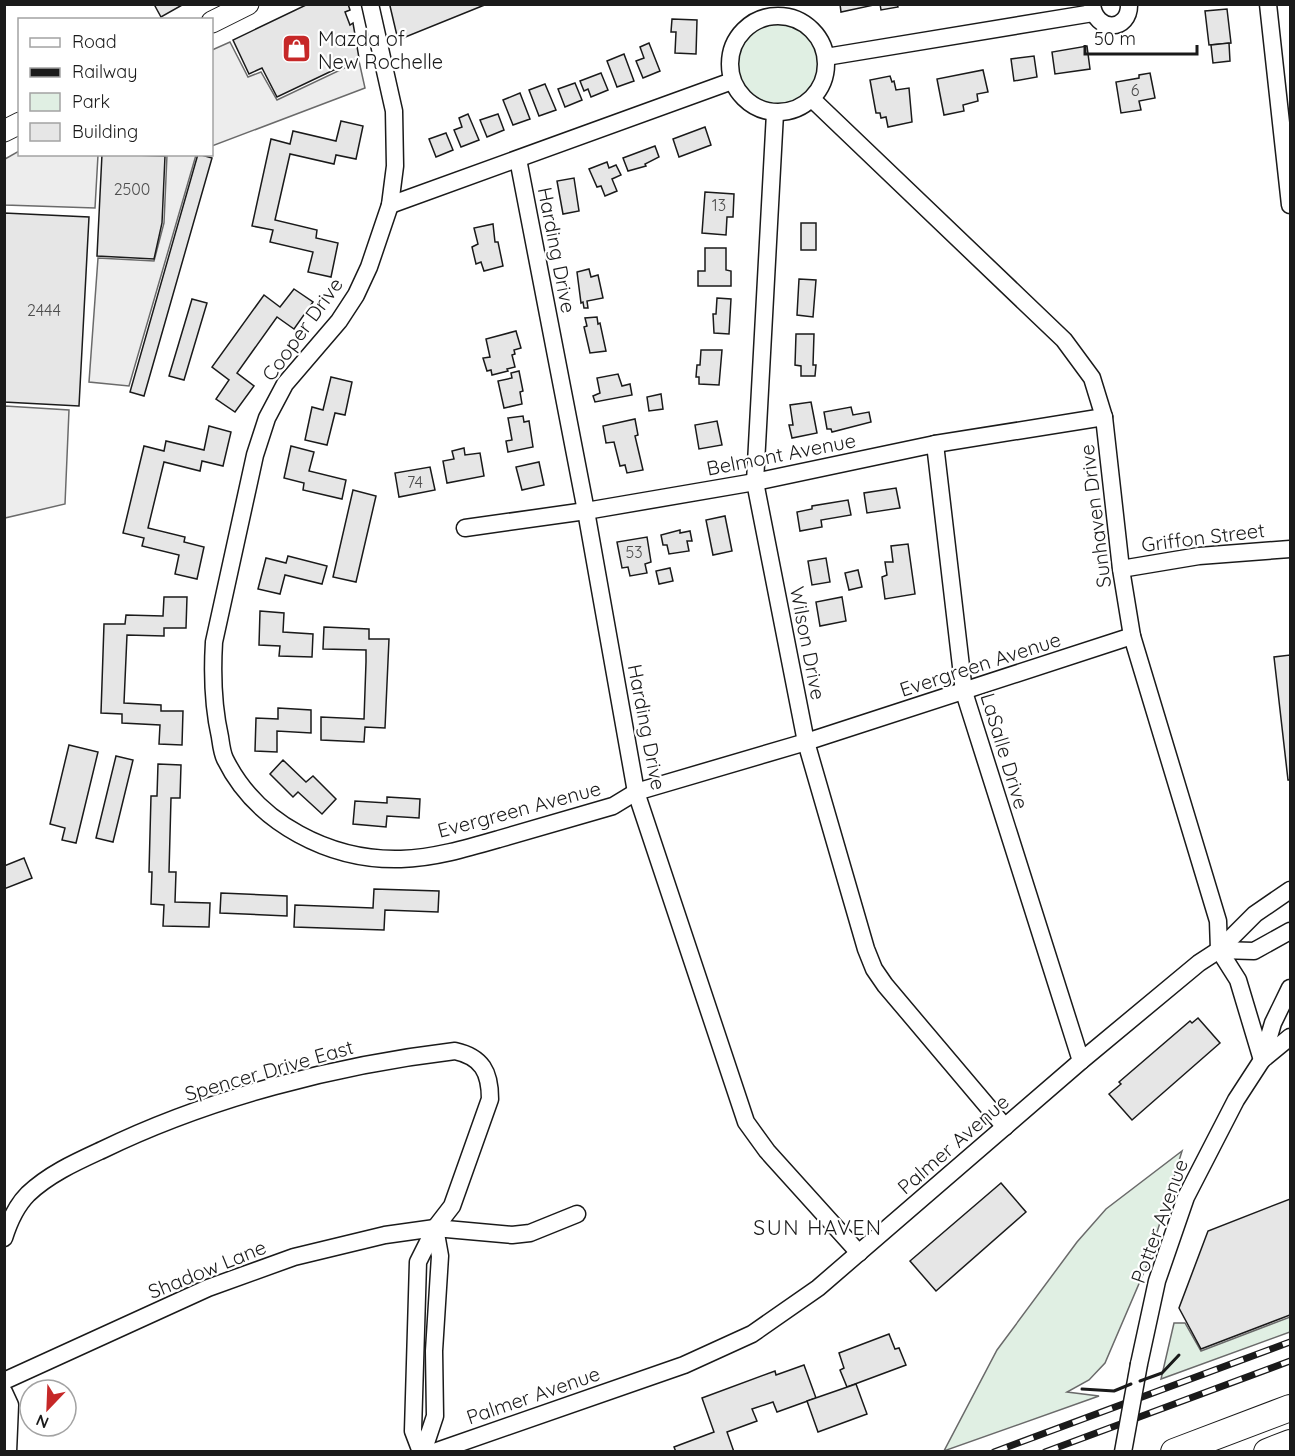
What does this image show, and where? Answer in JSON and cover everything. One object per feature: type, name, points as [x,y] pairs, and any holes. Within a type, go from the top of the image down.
[{"type":"highway","points":[[1174,1452],[1290,1408]]},
{"type":"highway","points":[[1267,1452],[1290,1443]]},
{"type":"main road","points":[[213,22],[248,4]]},
{"type":"main road","points":[[4,131],[18,124]]},
{"type":"street","name":"Cooper Drive","points":[[222,607],[255,455],[267,418],[285,384],[339,321],[356,295],[369,267],[390,206],[395,166],[393,111],[370,4]]},
{"type":"street","points":[[826,57],[1093,9],[1101,23],[1112,26],[1125,19],[1129,4]]},
{"type":"street","points":[[1268,4],[1290,205]]},
{"type":"street","points":[[761,11],[791,18],[804,24],[814,32],[822,44],[826,57],[826,72],[821,87],[812,99],[795,109],[775,113],[762,110],[749,103],[739,93],[732,81],[729,66],[738,36],[761,11]]},
{"type":"street","points":[[390,206],[732,81]]},
{"type":"street","name":"Sunhaven Drive","points":[[812,99],[1064,340],[1092,378],[1104,417],[1121,569],[1132,636],[1218,921],[1219,950],[1238,980],[1262,1060]]},
{"type":"street","name":"Wilson Drive","points":[[775,113],[755,482],[806,742],[866,949],[874,969],[885,985],[1005,1126]]},
{"type":"street","name":"Harding Drive","points":[[518,159],[586,511],[636,792],[746,1122],[767,1151],[858,1253]]},
{"type":"street","name":"Belmont Avenue","points":[[465,528],[586,511],[755,482],[935,444],[1104,417]]},
{"type":"street","name":"LaSalle Drive","points":[[935,444],[964,692],[1081,1061]]},
{"type":"street","name":"Griffon Street","points":[[1121,569],[1199,556],[1290,549]]},
{"type":"street","name":"Evergreen Avenue","points":[[222,607],[214,642],[212,674],[216,718],[225,758],[249,797],[276,820],[303,837],[327,848],[364,856],[402,859],[454,852],[613,806],[636,792],[806,742],[1132,636]]},
{"type":"street","name":"Palmer Avenue","points":[[434,1452],[684,1365],[729,1346],[784,1313],[818,1288],[1081,1061],[1199,963],[1219,950],[1255,914],[1290,890]]},
{"type":"street","points":[[1219,950],[1254,951],[1290,931]]},
{"type":"street","name":"Potter Avenue","points":[[1123,1452],[1157,1281],[1186,1197],[1236,1100],[1262,1060],[1273,1023],[1290,988]]},
{"type":"street","points":[[1262,1060],[1290,1037]]},
{"type":"street","name":"Spencer Drive East","points":[[4,1238],[10,1221],[26,1196],[45,1179],[133,1135],[221,1101],[377,1062],[455,1051],[468,1054],[479,1062],[490,1084],[490,1099],[452,1206],[435,1228]]},
{"type":"street","name":"Shadow Lane","points":[[4,1381],[208,1288],[294,1257],[385,1236],[435,1228],[512,1235],[530,1233],[577,1214]]},
{"type":"street","points":[[422,1452],[412,1431],[418,1262],[435,1228]]},
{"type":"street","points":[[4,1392],[10,1405],[8,1452]]},
{"type":"green space","points":[[777,22],[801,29],[813,41],[820,65],[813,89],[801,101],[777,108],[753,101],[741,89],[734,65],[741,41],[753,29]]},
{"type":"green space","points":[[1182,1151],[1147,1265],[1105,1363],[1089,1380],[1067,1392],[1099,1396],[944,1451],[997,1350],[1077,1242],[1106,1209]]},
{"type":"green space","points":[[1290,1317],[1290,1332],[1161,1379],[1174,1323],[1185,1323],[1201,1351]]},
{"type":"shaded area","points":[[230,42],[248,77],[261,72],[277,100],[359,61],[365,88],[213,146],[213,50]]},
{"type":"shaded area","points":[[18,152],[18,156],[98,156],[95,208],[5,205],[5,159]]},
{"type":"shaded area","points":[[167,156],[196,156],[129,386],[89,382],[98,258],[154,261],[164,223]]},
{"type":"shaded area","points":[[5,406],[69,410],[65,504],[5,518]]},
{"type":"building","points":[[184,4],[161,17],[155,6]]},
{"type":"building","name":"Mazda of New Rochelle","points":[[308,4],[348,4],[350,10],[345,12],[350,25],[353,23],[359,58],[277,97],[262,68],[249,74],[233,40]]},
{"type":"building","points":[[393,4],[487,4],[398,40],[390,6]]},
{"type":"building","points":[[840,4],[874,4],[874,5],[841,12]]},
{"type":"building","points":[[880,4],[897,4],[898,7],[881,10]]},
{"type":"building","points":[[1227,9],[1231,43],[1209,45],[1205,11]]},
{"type":"building","points":[[672,19],[697,20],[696,54],[675,53],[676,32],[671,32]]},
{"type":"building","points":[[649,43],[660,71],[643,78],[636,61],[644,58],[640,47]]},
{"type":"building","points":[[1229,43],[1230,61],[1213,63],[1211,45]]},
{"type":"building","points":[[1087,46],[1090,69],[1055,74],[1052,52]]},
{"type":"building","points":[[624,54],[634,81],[617,87],[607,61]]},
{"type":"building","points":[[1034,56],[1037,77],[1014,81],[1011,59]]},
{"type":"building","points":[[983,70],[988,92],[977,94],[978,101],[963,105],[964,111],[944,115],[937,79]]},
{"type":"building","points":[[601,73],[608,90],[591,97],[588,89],[584,91],[580,81]]},
{"type":"building","points":[[1150,73],[1155,98],[1139,101],[1141,110],[1121,113],[1116,82],[1139,78],[1139,75]]},
{"type":"building","points":[[890,76],[896,90],[909,88],[912,122],[888,127],[886,117],[881,118],[880,113],[876,113],[870,80]]},
{"type":"building","points":[[575,83],[582,100],[565,107],[558,89]]},
{"type":"building","points":[[545,84],[556,110],[539,116],[529,90]]},
{"type":"building","points":[[520,93],[530,119],[513,125],[503,100]]},
{"type":"building","points":[[468,114],[479,140],[461,147],[454,130],[462,127],[459,118]]},
{"type":"building","points":[[498,114],[504,130],[487,137],[480,120]]},
{"type":"building","points":[[341,121],[363,126],[356,159],[336,155],[334,164],[290,154],[275,220],[317,230],[316,238],[338,243],[331,277],[308,272],[313,252],[270,242],[273,230],[252,226],[271,139],[290,144],[293,131],[336,141]]},
{"type":"building","points":[[705,127],[711,145],[679,157],[673,139]]},
{"type":"building","points":[[446,133],[453,150],[436,157],[429,139]]},
{"type":"building","points":[[655,146],[659,157],[645,164],[646,166],[628,171],[623,158]]},
{"type":"building","points":[[102,156],[165,156],[162,223],[154,259],[97,256]]},
{"type":"building","points":[[197,156],[212,158],[144,396],[130,392]]},
{"type":"building","points":[[607,162],[609,168],[616,165],[621,175],[612,179],[617,191],[605,196],[601,186],[597,187],[589,169]]},
{"type":"building","points":[[574,178],[579,211],[563,214],[557,181]]},
{"type":"building","points":[[705,192],[734,194],[733,217],[727,217],[726,235],[702,233]]},
{"type":"building","points":[[4,213],[89,217],[79,406],[4,402]]},
{"type":"building","points":[[801,223],[816,223],[816,250],[801,250]]},
{"type":"building","points":[[493,224],[495,242],[498,242],[503,266],[484,271],[481,262],[476,264],[472,247],[478,244],[474,228]]},
{"type":"building","points":[[705,248],[726,248],[726,270],[731,271],[731,286],[698,286],[698,271],[705,271]]},
{"type":"building","points":[[589,269],[591,277],[598,275],[603,298],[587,301],[588,308],[584,308],[583,302],[581,303],[577,272]]},
{"type":"building","points":[[799,279],[816,280],[813,317],[797,315]]},
{"type":"building","points":[[294,289],[313,302],[294,329],[277,317],[237,373],[254,386],[235,412],[216,399],[229,380],[212,367],[264,295],[280,307]]},
{"type":"building","points":[[717,298],[731,299],[729,334],[714,333],[713,314],[716,314]]},
{"type":"building","points":[[192,299],[207,303],[184,380],[169,376]]},
{"type":"building","points":[[597,317],[606,351],[590,353],[584,327],[587,326],[585,318]]},
{"type":"building","points":[[516,331],[521,348],[514,350],[515,354],[512,355],[515,367],[492,375],[491,370],[487,371],[483,358],[490,357],[486,339]]},
{"type":"building","points":[[796,334],[814,334],[815,376],[801,376],[801,366],[795,365]]},
{"type":"building","points":[[701,350],[722,350],[719,385],[699,384],[699,377],[696,377]]},
{"type":"building","points":[[519,371],[523,391],[520,392],[522,404],[504,408],[498,381],[512,378],[511,373]]},
{"type":"building","points":[[618,374],[622,386],[630,384],[632,395],[595,402],[593,396],[600,393],[597,378]]},
{"type":"building","points":[[331,377],[352,382],[345,415],[335,413],[327,445],[305,440],[312,407],[323,410]]},
{"type":"building","points":[[661,394],[663,409],[649,411],[647,397]]},
{"type":"building","points":[[811,402],[817,433],[792,438],[789,425],[793,425],[790,405]]},
{"type":"building","points":[[851,407],[853,415],[869,412],[871,422],[832,432],[831,429],[827,429],[824,412]]},
{"type":"building","points":[[523,416],[524,422],[529,421],[533,447],[508,452],[506,441],[512,440],[508,418]]},
{"type":"building","points":[[635,419],[638,435],[635,436],[643,470],[627,473],[625,465],[620,466],[614,442],[606,443],[603,426]]},
{"type":"building","points":[[717,421],[722,445],[699,449],[695,425]]},
{"type":"building","points":[[209,426],[231,432],[223,466],[202,461],[200,471],[164,462],[148,528],[185,537],[184,542],[204,547],[197,579],[175,574],[179,555],[142,546],[144,538],[123,533],[144,446],[164,451],[166,441],[204,450]]},
{"type":"building","points":[[291,446],[314,452],[309,471],[346,480],[342,499],[303,490],[304,483],[284,478]]},
{"type":"building","points":[[464,448],[465,455],[480,453],[484,476],[447,483],[443,461],[454,459],[452,451]]},
{"type":"building","points":[[539,462],[544,485],[522,490],[516,467]]},
{"type":"building","points":[[430,467],[435,490],[399,497],[395,473]]},
{"type":"building","points":[[896,488],[900,508],[867,513],[864,493]]},
{"type":"building","points":[[353,490],[376,496],[356,582],[333,577]]},
{"type":"building","points":[[848,500],[851,515],[821,520],[822,527],[800,531],[797,512],[812,509],[812,506]]},
{"type":"building","points":[[725,516],[732,551],[713,555],[706,520]]},
{"type":"building","points":[[680,530],[680,533],[690,531],[692,541],[687,541],[689,551],[669,554],[667,545],[663,545],[661,535]]},
{"type":"building","points":[[647,537],[651,562],[645,564],[647,573],[630,576],[628,567],[622,568],[617,542]]},
{"type":"building","points":[[908,544],[915,594],[885,599],[882,577],[887,575],[885,562],[893,562],[891,546]]},
{"type":"building","points":[[288,556],[327,566],[322,584],[285,575],[280,594],[258,589],[266,558],[286,563]]},
{"type":"building","points":[[826,558],[830,582],[812,585],[808,561]]},
{"type":"building","points":[[670,568],[673,581],[659,584],[656,571]]},
{"type":"building","points":[[858,570],[862,587],[849,590],[845,573]]},
{"type":"building","points":[[164,597],[187,597],[186,628],[164,628],[164,636],[127,635],[124,703],[161,705],[161,711],[183,711],[182,745],[159,744],[160,725],[122,723],[122,714],[101,713],[104,624],[125,624],[126,615],[163,616]]},
{"type":"building","points":[[842,597],[846,621],[820,626],[816,602]]},
{"type":"building","points":[[260,611],[284,613],[283,632],[313,634],[312,657],[279,656],[280,646],[259,645]]},
{"type":"building","points":[[324,627],[369,629],[369,639],[389,639],[385,728],[365,727],[364,742],[321,740],[321,717],[364,719],[366,662],[366,650],[323,649]]},
{"type":"building","points":[[1290,655],[1290,780],[1288,780],[1274,657]]},
{"type":"building","points":[[278,708],[311,710],[311,733],[277,731],[277,752],[255,751],[256,718],[278,719]]},
{"type":"building","points":[[69,745],[98,752],[76,843],[62,840],[65,828],[50,824]]},
{"type":"building","points":[[116,756],[133,760],[113,842],[96,838]]},
{"type":"building","points":[[283,760],[306,782],[313,776],[336,799],[322,814],[298,792],[293,797],[270,774]]},
{"type":"building","points":[[158,764],[181,765],[180,798],[171,798],[169,872],[176,872],[175,902],[210,903],[209,927],[163,926],[164,905],[151,904],[152,872],[149,872],[151,796],[157,796]]},
{"type":"building","points":[[387,797],[420,799],[419,818],[387,816],[386,827],[353,824],[355,801],[387,803]]},
{"type":"building","points":[[24,858],[32,878],[4,889],[4,866]]},
{"type":"building","points":[[374,889],[439,891],[438,912],[385,910],[384,930],[294,927],[295,905],[373,908]]},
{"type":"building","points":[[221,893],[287,896],[287,916],[220,913]]},
{"type":"building","points":[[1198,1018],[1220,1043],[1132,1120],[1109,1094],[1121,1084],[1119,1082],[1190,1021],[1192,1023]]},
{"type":"building","points":[[1001,1183],[1026,1212],[936,1291],[910,1261]]},
{"type":"building","points":[[1290,1199],[1290,1315],[1201,1349],[1179,1308],[1208,1231]]},
{"type":"building","points":[[889,1334],[895,1349],[899,1348],[906,1365],[847,1387],[840,1370],[844,1368],[839,1353]]},
{"type":"building","points":[[804,1365],[816,1398],[777,1412],[773,1402],[752,1409],[757,1421],[727,1432],[734,1452],[676,1452],[674,1447],[714,1432],[702,1398],[775,1371],[776,1375]]},
{"type":"building","points":[[856,1384],[867,1414],[818,1432],[807,1401]]},
{"type":"railway","points":[[994,1452],[1290,1342]]},
{"type":"railway","points":[[1045,1452],[1290,1361]]},
{"type":"wall","points":[[1140,1381],[1162,1373],[1179,1355]]},
{"type":"wall","points":[[1082,1389],[1114,1391],[1131,1384]]},
{"type":"place","name":"Mazda of New Rochelle","points":[[297,49]]},
{"type":"district","name":"SUN HAVEN","points":[[818,1227]]}]
